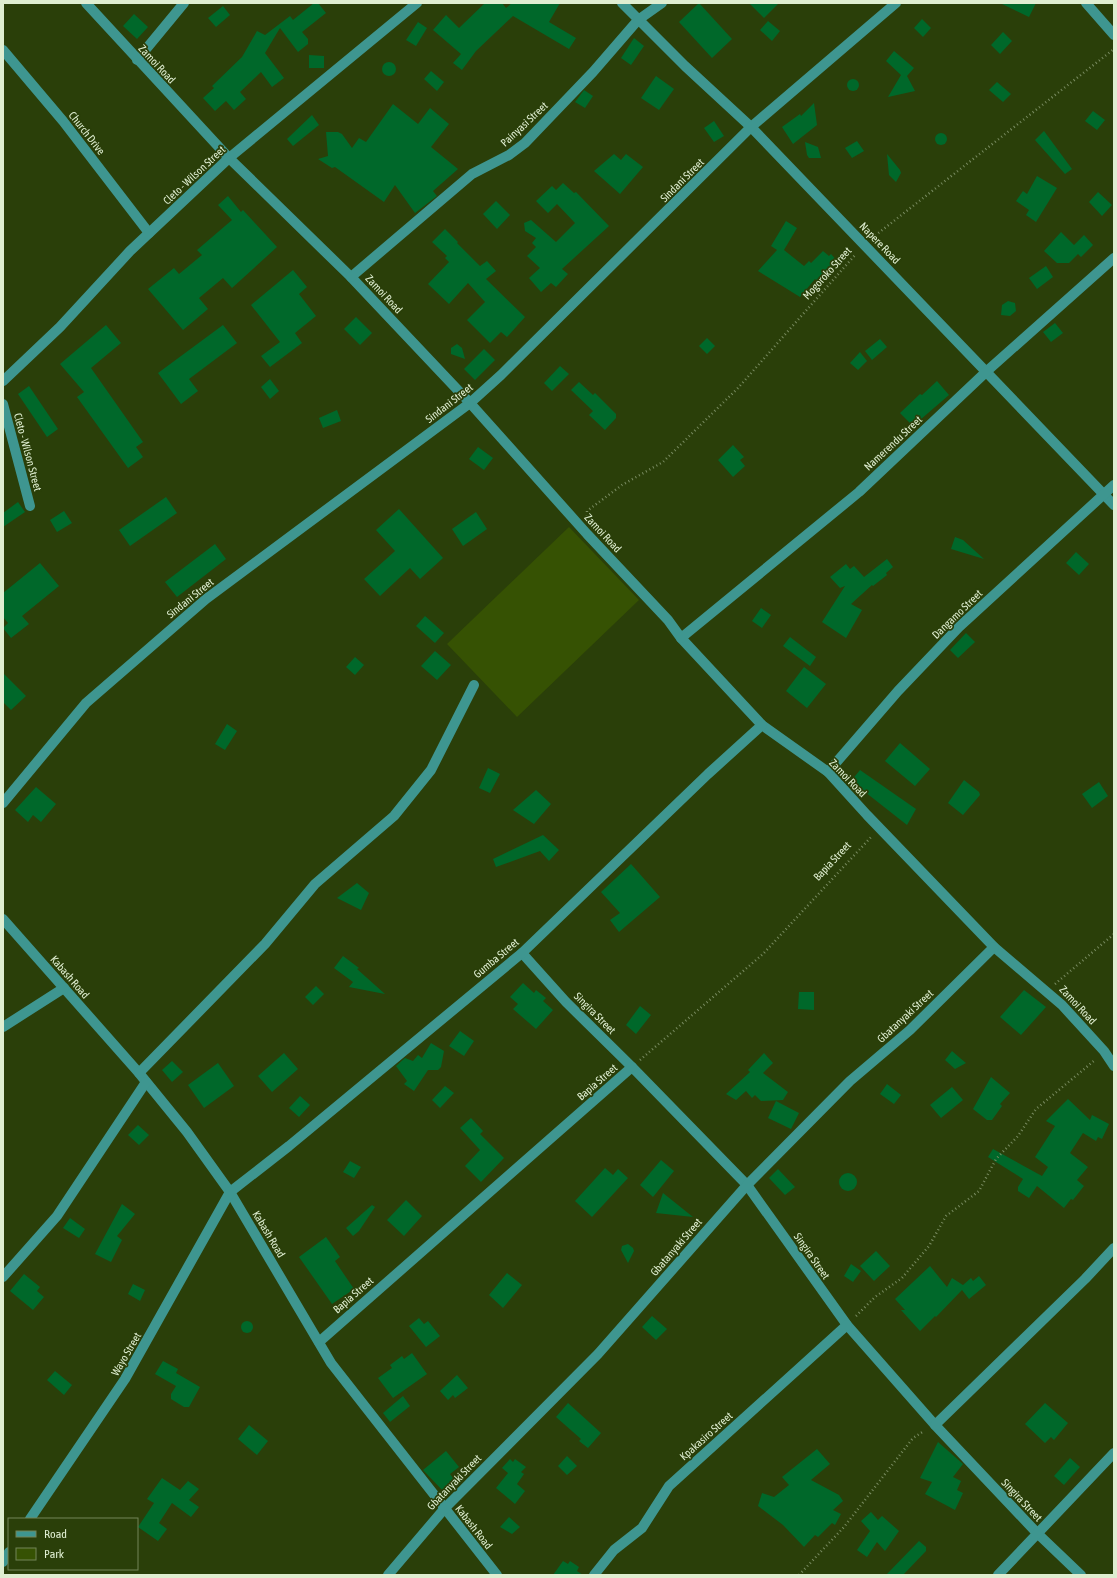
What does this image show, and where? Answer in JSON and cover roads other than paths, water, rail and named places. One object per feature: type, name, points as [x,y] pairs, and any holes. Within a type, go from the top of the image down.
[{"type":"street","name":"Zamoi Road","points":[[86,3],[229,158],[351,277],[470,404],[587,534],[668,620],[681,638],[762,725],[828,772],[879,828],[994,947],[1047,990],[1104,1051],[1114,1066]]},
{"type":"street","points":[[137,60],[184,3]]},
{"type":"street","name":"Cleto - Wilson Street","points":[[3,381],[60,327],[130,251],[150,234],[229,158],[417,3]]},
{"type":"street","name":"Napere Road","points":[[622,3],[638,20],[752,127],[1114,505]]},
{"type":"street","name":"Painyasi Street","points":[[351,277],[472,174],[509,155],[525,143],[593,72],[638,20],[662,3]]},
{"type":"street","name":"Sindani Street","points":[[3,803],[86,703],[206,599],[470,404],[507,370],[752,127],[896,3]]},
{"type":"street","points":[[1086,3],[1114,35]]},
{"type":"street","name":"Church Drive","points":[[3,50],[62,121],[150,234]]},
{"type":"street","name":"Namerendu Street","points":[[681,638],[859,492],[987,371],[1114,258]]},
{"type":"street","name":"Cleto - Wilson Street","points":[[3,404],[30,506]]},
{"type":"street","name":"Dangamo Street","points":[[828,772],[898,691],[959,627],[1114,485]]},
{"type":"street","points":[[139,1073],[265,944],[315,884],[394,816],[431,770],[474,685]]},
{"type":"street","name":"Gumba Street","points":[[230,1192],[289,1146],[522,953],[708,774],[762,725]]},
{"type":"street","name":"Kabash Road","points":[[3,919],[139,1073],[187,1132],[230,1192],[332,1363],[497,1575]]},
{"type":"street","name":"Gbatanyaki Street","points":[[388,1575],[445,1508],[598,1354],[747,1185],[850,1082],[910,1030],[994,947]]},
{"type":"street","name":"Singira Street","points":[[522,953],[566,1002],[632,1066],[747,1185],[847,1325],[935,1425],[1037,1533],[1080,1575]]},
{"type":"street","points":[[3,1027],[64,988]]},
{"type":"street","name":"Bapia Street","points":[[319,1342],[632,1066]]},
{"type":"street","points":[[3,1277],[57,1216],[146,1082]]},
{"type":"street","name":"Wayo Street","points":[[31,1518],[125,1379],[230,1192]]},
{"type":"street","points":[[935,1425],[1086,1279],[1114,1248]]},
{"type":"street","name":"Kpakasiro Street","points":[[594,1575],[614,1550],[642,1528],[670,1486],[847,1325]]},
{"type":"street","points":[[998,1575],[1114,1453]]}]
